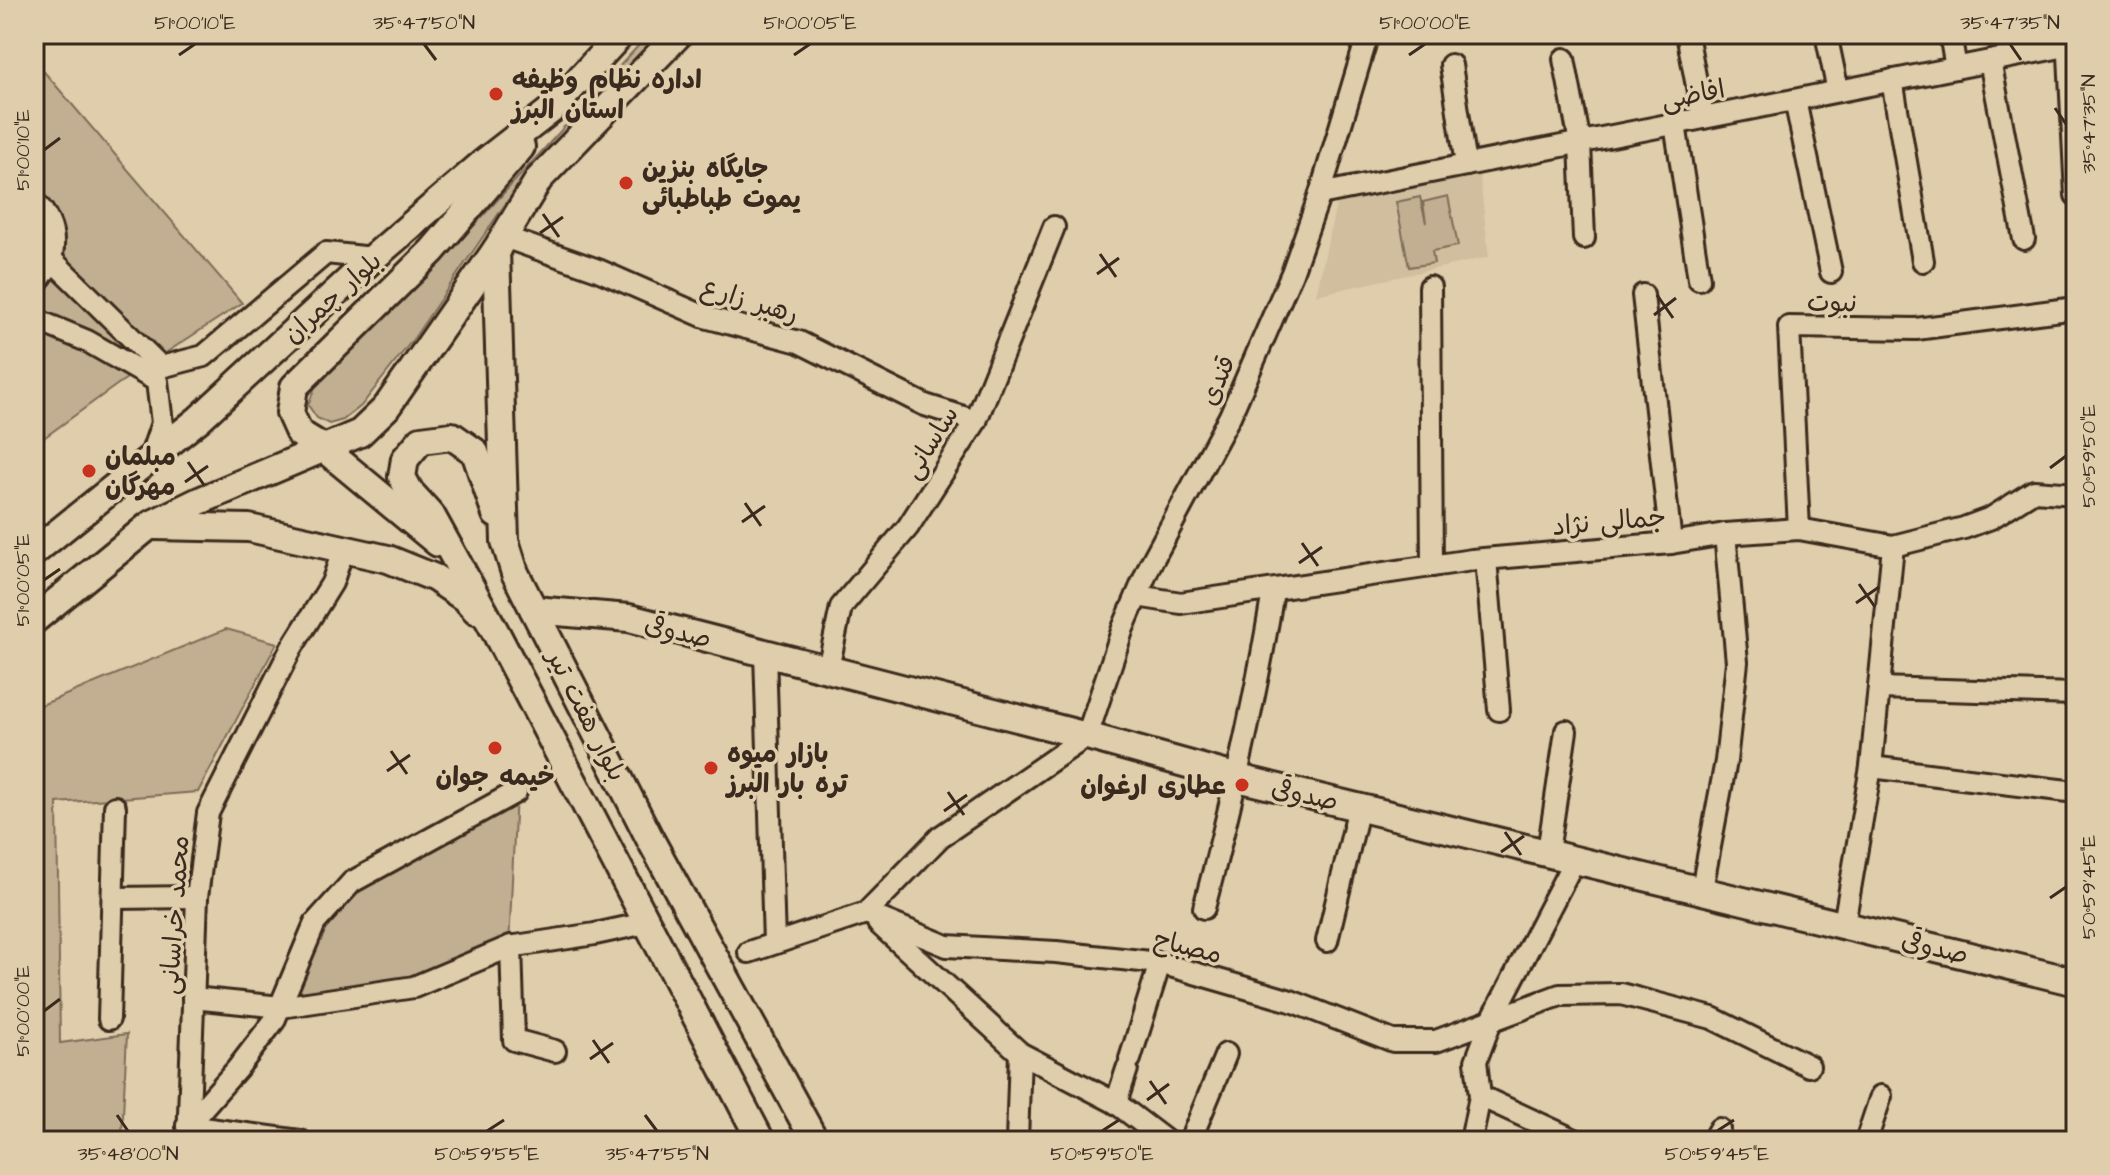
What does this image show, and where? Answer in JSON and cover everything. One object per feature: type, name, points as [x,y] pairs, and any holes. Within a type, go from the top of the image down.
[{"type":"main road","name":"بلوار چمران","points":[[34,552],[199,419],[373,258],[483,163],[551,110],[621,34]]},
{"type":"main road","points":[[34,620],[150,525],[322,447],[360,433],[386,408],[500,244],[539,179],[679,34]]},
{"type":"main road","points":[[453,555],[322,447],[299,433],[290,413],[294,387],[432,251],[551,110]]},
{"type":"main road","name":"بلوار هفت تیر","points":[[500,244],[505,541]]},
{"type":"main road","name":"بلوار هفت تیر","points":[[761,1141],[496,633],[431,515],[410,492],[402,477],[405,459],[421,440],[452,436],[475,452],[515,573],[650,839],[815,1141]]},
{"type":"main road","name":"بلوار هفت تیر","points":[[150,525],[249,528],[388,559],[435,578],[466,599],[496,633]]},
{"type":"main road","name":"صدوقی","points":[[534,610],[629,618],[1238,778],[2071,979]]},
{"type":"street","name":"قندی","points":[[1087,736],[1123,628],[1150,565],[1230,416],[1292,273],[1320,194],[1368,34]]},
{"type":"street","points":[[1687,34],[1703,118]]},
{"type":"street","points":[[1826,34],[1838,91]]},
{"type":"street","points":[[1950,34],[1956,68]]},
{"type":"street","name":"افاضی","points":[[1320,194],[1956,68],[2071,41]]},
{"type":"street","points":[[2071,41],[2076,195]]},
{"type":"street","points":[[1564,59],[1580,143],[1584,238]]},
{"type":"street","points":[[1990,61],[2024,239]]},
{"type":"street","points":[[1451,65],[1466,165]]},
{"type":"street","points":[[1892,80],[1923,261]]},
{"type":"street","points":[[1795,100],[1831,272]]},
{"type":"street","points":[[1675,124],[1699,279]]},
{"type":"street","points":[[34,201],[52,227],[55,243],[52,260],[34,285]]},
{"type":"street","name":"ساسانی","points":[[828,669],[841,607],[908,527],[976,421],[1054,227]]},
{"type":"street","name":"رهبر زارع","points":[[500,244],[598,270],[705,317],[799,342],[925,405],[976,421]]},
{"type":"street","points":[[34,319],[159,374],[204,356],[326,253],[373,258]]},
{"type":"street","points":[[52,260],[159,374],[162,423],[150,458]]},
{"type":"street","points":[[1430,287],[1432,566]]},
{"type":"street","points":[[1643,295],[1671,543]]},
{"type":"street","name":"نبوت","points":[[1799,529],[1789,327],[1916,329],[2076,308]]},
{"type":"street","name":"جمالی نژاد","points":[[1137,596],[1181,603],[1486,559],[1799,529],[1893,546],[1991,518],[2034,491],[2076,494]]},
{"type":"street","points":[[1702,889],[1726,761],[1737,662],[1725,534]]},
{"type":"street","points":[[1844,924],[1871,767],[1893,546]]},
{"type":"street","name":"محمد خراسانی","points":[[188,1134],[197,897],[208,813],[291,649],[332,583],[344,548]]},
{"type":"street","points":[[1486,559],[1499,710]]},
{"type":"street","points":[[1204,908],[1238,778],[1273,591]]},
{"type":"street","points":[[765,653],[774,943]]},
{"type":"street","points":[[1879,688],[2076,694]]},
{"type":"street","points":[[1548,852],[1566,731]]},
{"type":"street","points":[[749,952],[866,913],[940,837],[1087,736]]},
{"type":"street","points":[[1871,767],[2076,792]]},
{"type":"street","points":[[188,1134],[274,1021],[315,923],[352,882],[516,792]]},
{"type":"street","points":[[109,1019],[115,807]]},
{"type":"street","points":[[1327,941],[1359,807]]},
{"type":"street","points":[[1471,1141],[1480,1096],[1476,1061],[1491,1021],[1575,859]]},
{"type":"street","points":[[114,898],[197,897]]},
{"type":"street","points":[[866,913],[1020,1053],[1116,1103],[1166,1141]]},
{"type":"street","name":"مصباح","points":[[866,913],[947,946],[1056,952],[1160,963],[1291,1001],[1393,1041],[1436,1041],[1560,995],[1621,994],[1712,1018],[1809,1066]]},
{"type":"street","points":[[193,998],[281,1007],[414,987],[511,946],[646,923]]},
{"type":"street","points":[[511,946],[514,1040],[555,1051]]},
{"type":"street","points":[[1116,1103],[1160,963]]},
{"type":"street","points":[[1017,1141],[1020,1053]]},
{"type":"street","points":[[1190,1141],[1226,1054]]},
{"type":"street","points":[[1480,1096],[1575,1141]]},
{"type":"street","points":[[1866,1141],[1881,1096]]},
{"type":"street","points":[[188,1134],[300,1141]]},
{"type":"shaded area","points":[[649,34],[661,34],[508,200],[414,338],[361,406],[343,420],[329,424],[317,418],[308,405],[315,387],[439,264]]},
{"type":"shaded area","points":[[34,60],[242,303],[118,384],[34,445]]},
{"type":"shaded area","points":[[1479,169],[1489,257],[1316,295],[1338,196]]},
{"type":"shaded area","points":[[1448,196],[1458,246],[1432,251],[1434,263],[1409,267],[1396,202],[1420,197],[1426,223],[1423,202]]},
{"type":"shaded area","points":[[226,629],[277,643],[198,792],[57,803],[60,1043],[127,1034],[122,1135],[34,1141],[34,708]]},
{"type":"shaded area","points":[[516,792],[509,947],[414,987],[281,1007],[315,923],[352,882]]},
{"type":"place","name":"اداره نظام وظیفه استان البرز","points":[[496,94]]},
{"type":"place","name":"جایگاه بنزین یموت طباطبائی","points":[[626,183]]},
{"type":"place","name":"مبلمان مهرگان","points":[[89,471]]},
{"type":"place","name":"خیمه جوان","points":[[495,748]]},
{"type":"place","name":"بازار میوه تره بار البرز","points":[[711,768]]},
{"type":"place","name":"عطاری ارغوان","points":[[1242,785]]}]
